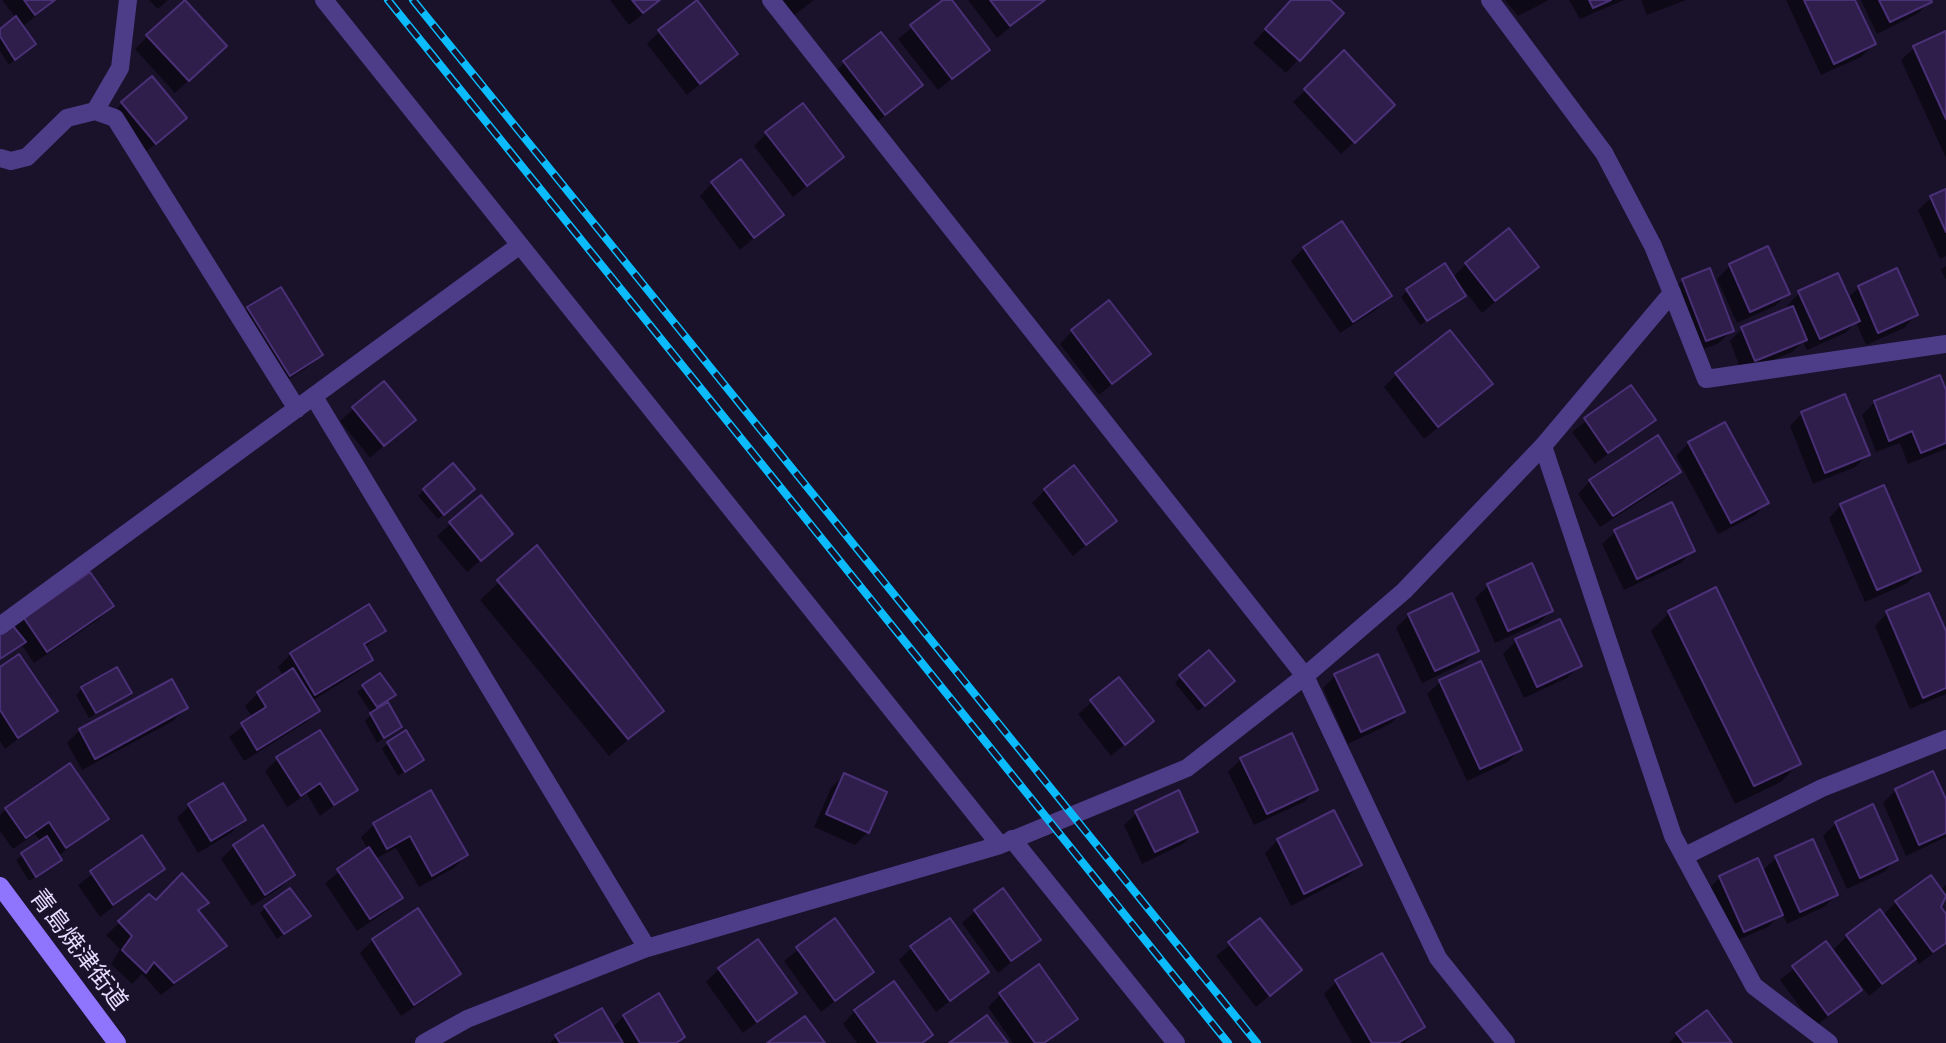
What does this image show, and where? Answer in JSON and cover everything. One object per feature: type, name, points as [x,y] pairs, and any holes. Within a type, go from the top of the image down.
[{"type":"main road","name":"青島焼津街道","points":[[0,886],[117,1043]]},
{"type":"street","points":[[95,111],[120,68],[128,0]]},
{"type":"street","points":[[324,0],[1006,842],[1176,1043]]},
{"type":"street","points":[[771,0],[1305,676],[1438,958],[1506,1043]]},
{"type":"street","points":[[1490,0],[1604,153],[1653,247],[1706,379],[1946,344]]},
{"type":"street","points":[[0,158],[11,161],[27,157],[67,118],[95,111],[115,118],[297,409]]},
{"type":"street","points":[[0,626],[520,245]]},
{"type":"street","points":[[424,1043],[467,1019],[648,948],[1006,842],[1187,768],[1305,676],[1404,591],[1544,446],[1672,293]]},
{"type":"street","points":[[314,397],[648,948]]},
{"type":"street","points":[[1544,446],[1673,836],[1754,986],[1829,1043]]},
{"type":"street","points":[[1685,856],[1822,788],[1946,739]]},
{"type":"building","points":[[24,0],[55,0],[35,15]]},
{"type":"building","points":[[185,0],[227,46],[189,81],[146,35]]},
{"type":"building","points":[[632,0],[660,0],[643,13]]},
{"type":"building","points":[[697,0],[738,54],[700,84],[658,30]]},
{"type":"building","points":[[943,0],[952,0],[990,50],[952,79],[910,25]]},
{"type":"building","points":[[990,0],[1045,0],[1010,26]]},
{"type":"building","points":[[1291,0],[1330,0],[1344,13],[1300,61],[1265,29]]},
{"type":"building","points":[[1589,0],[1611,0],[1593,8]]},
{"type":"building","points":[[1804,0],[1855,0],[1876,44],[1834,64]]},
{"type":"building","points":[[1879,0],[1931,0],[1932,2],[1890,22]]},
{"type":"building","points":[[16,16],[36,44],[15,60],[0,36],[0,29]]},
{"type":"building","points":[[1946,31],[1946,119],[1913,46]]},
{"type":"building","points":[[881,32],[923,85],[885,115],[843,61]]},
{"type":"building","points":[[1344,50],[1395,105],[1355,143],[1304,89]]},
{"type":"building","points":[[152,76],[187,118],[156,144],[121,102]]},
{"type":"building","points":[[803,103],[844,157],[807,186],[765,132]]},
{"type":"building","points":[[741,159],[784,215],[754,238],[711,182]]},
{"type":"building","points":[[1946,189],[1946,232],[1930,196]]},
{"type":"building","points":[[1342,221],[1392,296],[1353,322],[1303,247]]},
{"type":"building","points":[[1509,228],[1539,267],[1495,301],[1465,263]]},
{"type":"building","points":[[1768,246],[1790,294],[1750,312],[1729,264]]},
{"type":"building","points":[[1445,263],[1466,296],[1427,321],[1406,289]]},
{"type":"building","points":[[1710,268],[1734,331],[1706,341],[1682,279]]},
{"type":"building","points":[[1897,268],[1918,315],[1878,333],[1858,286]]},
{"type":"building","points":[[1838,273],[1860,321],[1820,339],[1798,291]]},
{"type":"building","points":[[281,287],[323,355],[290,376],[247,307]]},
{"type":"building","points":[[1109,300],[1151,354],[1112,384],[1071,330]]},
{"type":"building","points":[[1793,306],[1807,340],[1755,361],[1741,327]]},
{"type":"building","points":[[1450,330],[1493,384],[1438,427],[1395,373]]},
{"type":"building","points":[[1940,375],[1946,390],[1946,443],[1921,453],[1912,431],[1889,441],[1874,401]]},
{"type":"building","points":[[384,381],[416,420],[384,446],[352,407]]},
{"type":"building","points":[[1631,385],[1656,420],[1608,453],[1584,418]]},
{"type":"building","points":[[1845,394],[1870,455],[1825,473],[1801,412]]},
{"type":"building","points":[[1725,422],[1769,503],[1731,523],[1688,442]]},
{"type":"building","points":[[1658,435],[1681,472],[1613,516],[1589,480]]},
{"type":"building","points":[[453,463],[475,489],[444,515],[423,489]]},
{"type":"building","points":[[1074,465],[1117,521],[1086,545],[1044,489]]},
{"type":"building","points":[[1884,485],[1921,571],[1877,590],[1840,504]]},
{"type":"building","points":[[481,495],[513,534],[481,561],[449,522]]},
{"type":"building","points":[[1672,502],[1695,551],[1637,579],[1614,530]]},
{"type":"building","points":[[537,545],[664,711],[628,739],[497,580]]},
{"type":"building","points":[[1532,563],[1553,611],[1508,631],[1487,584]]},
{"type":"building","points":[[90,572],[114,606],[47,652],[24,618]]},
{"type":"building","points":[[1716,587],[1801,764],[1754,786],[1668,611]]},
{"type":"building","points":[[1452,593],[1479,651],[1435,671],[1408,614]]},
{"type":"building","points":[[1929,593],[1946,631],[1946,688],[1923,698],[1886,611]]},
{"type":"building","points":[[369,604],[386,631],[364,644],[373,660],[315,695],[290,653]]},
{"type":"building","points":[[1560,619],[1582,666],[1537,687],[1515,639]]},
{"type":"building","points":[[13,626],[26,642],[0,659],[0,635]]},
{"type":"building","points":[[1209,650],[1235,681],[1205,706],[1179,675]]},
{"type":"building","points":[[19,654],[58,711],[18,738],[0,710],[0,667]]},
{"type":"building","points":[[1378,654],[1405,712],[1361,732],[1334,674]]},
{"type":"building","points":[[1481,661],[1522,750],[1480,769],[1439,680]]},
{"type":"building","points":[[117,667],[132,693],[96,713],[81,687]]},
{"type":"building","points":[[293,668],[320,711],[257,750],[241,723],[266,707],[257,692]]},
{"type":"building","points":[[380,673],[396,695],[377,707],[362,685]]},
{"type":"building","points":[[1119,677],[1154,721],[1125,745],[1090,700]]},
{"type":"building","points":[[172,679],[188,708],[95,759],[79,729]]},
{"type":"building","points":[[388,702],[402,727],[384,738],[370,713]]},
{"type":"building","points":[[320,730],[358,790],[334,805],[320,783],[301,796],[276,757]]},
{"type":"building","points":[[406,730],[424,760],[405,772],[387,742]]},
{"type":"building","points":[[1292,733],[1318,790],[1267,814],[1240,758]]},
{"type":"building","points":[[70,763],[109,819],[66,848],[49,822],[26,838],[5,808]]},
{"type":"building","points":[[1933,771],[1946,799],[1946,833],[1919,845],[1895,789]]},
{"type":"building","points":[[844,773],[887,792],[869,833],[826,814]]},
{"type":"building","points":[[223,783],[246,820],[211,841],[188,804]]},
{"type":"building","points":[[431,790],[468,855],[432,876],[410,836],[387,849],[373,823]]},
{"type":"building","points":[[1179,790],[1198,832],[1155,852],[1135,811]]},
{"type":"building","points":[[1873,804],[1898,860],[1860,878],[1835,822]]},
{"type":"building","points":[[1334,810],[1362,865],[1304,894],[1277,839]]},
{"type":"building","points":[[263,825],[295,875],[265,895],[233,845]]},
{"type":"building","points":[[142,835],[165,869],[113,905],[90,871]]},
{"type":"building","points":[[47,836],[62,860],[36,877],[21,853]]},
{"type":"building","points":[[1813,839],[1838,895],[1800,912],[1775,856]]},
{"type":"building","points":[[369,847],[403,898],[370,919],[337,869]]},
{"type":"building","points":[[1758,858],[1783,915],[1744,932],[1719,876]]},
{"type":"building","points":[[182,873],[209,903],[198,910],[227,946],[174,983],[154,962],[146,973],[122,950],[132,936],[118,921],[149,894],[156,900]]},
{"type":"building","points":[[1931,875],[1946,896],[1941,907],[1946,914],[1946,943],[1933,952],[1895,901]]},
{"type":"building","points":[[290,888],[311,916],[284,934],[264,906]]},
{"type":"building","points":[[1003,888],[1041,940],[1011,961],[974,910]]},
{"type":"building","points":[[418,908],[461,974],[414,1005],[372,939]]},
{"type":"building","points":[[1880,909],[1916,959],[1882,984],[1846,935]]},
{"type":"building","points":[[835,918],[874,972],[835,1001],[796,947]]},
{"type":"building","points":[[950,918],[989,972],[950,1001],[910,946]]},
{"type":"building","points":[[1260,918],[1302,970],[1270,996],[1228,942]]},
{"type":"building","points":[[758,939],[797,993],[757,1022],[718,968]]},
{"type":"building","points":[[1826,941],[1862,990],[1828,1015],[1792,966]]},
{"type":"building","points":[[1382,953],[1425,1027],[1398,1043],[1372,1043],[1335,980]]},
{"type":"building","points":[[1039,964],[1078,1019],[1044,1043],[1035,1043],[999,993]]},
{"type":"building","points":[[894,981],[933,1035],[922,1043],[878,1043],[854,1010]]},
{"type":"building","points":[[659,993],[685,1037],[676,1043],[640,1043],[623,1015]]},
{"type":"building","points":[[602,1008],[623,1043],[560,1043],[555,1035]]},
{"type":"building","points":[[1707,1010],[1732,1043],[1684,1043],[1676,1033]]},
{"type":"building","points":[[987,1015],[1008,1043],[949,1043]]},
{"type":"building","points":[[805,1016],[825,1043],[767,1043]]},
{"type":"railway","points":[[388,0],[1228,1043]]},
{"type":"railway","points":[[413,0],[1257,1043]]}]
